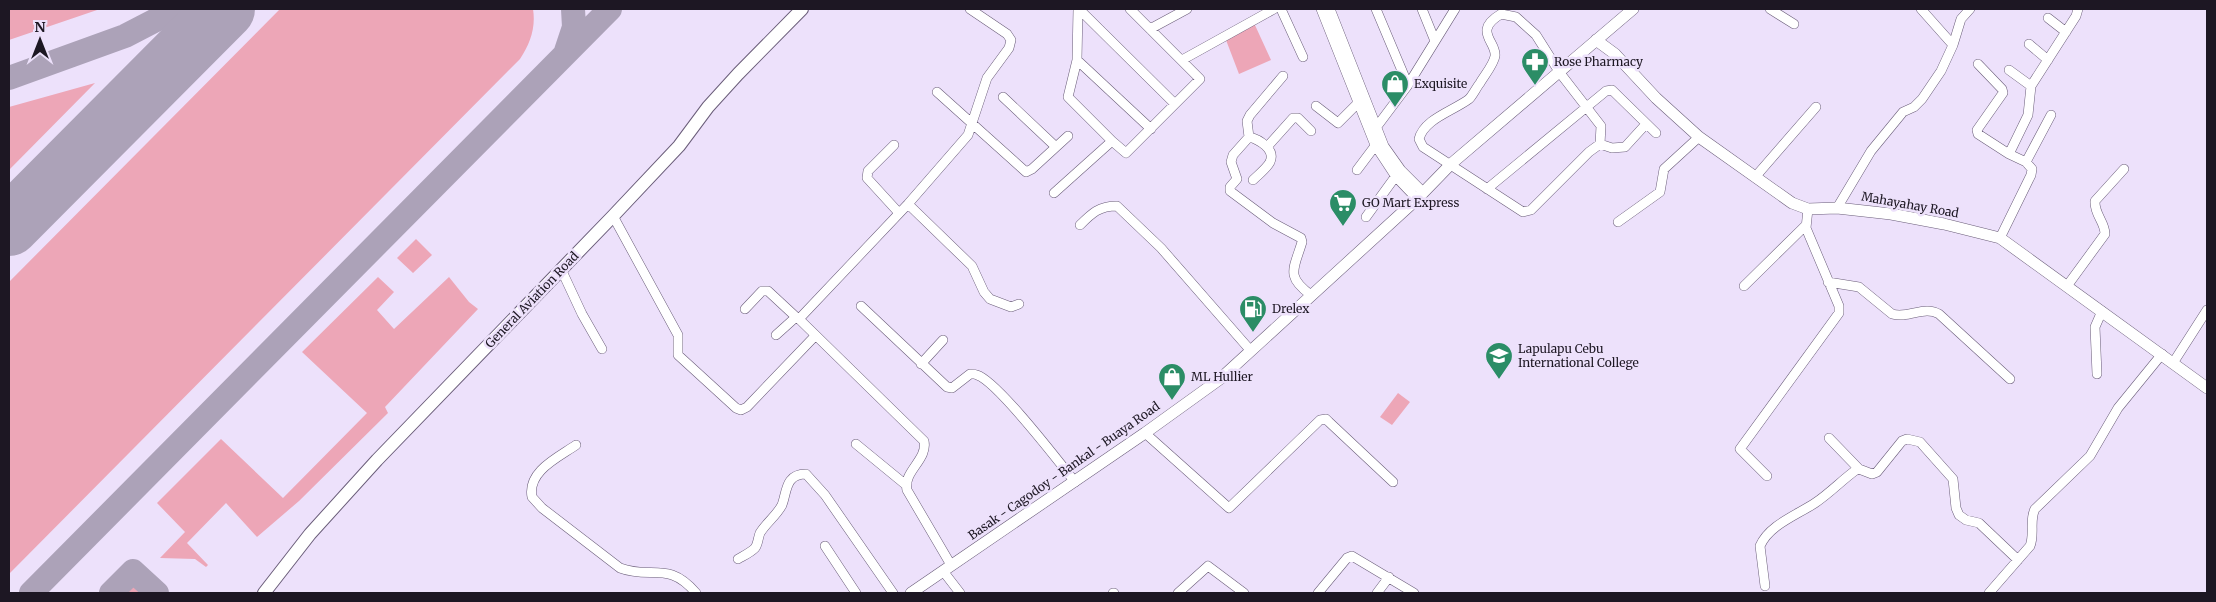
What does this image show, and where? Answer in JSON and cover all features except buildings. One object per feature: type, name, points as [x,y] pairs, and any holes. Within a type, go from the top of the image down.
[{"type":"main road","name":"General Aviation Road","points":[[264,593],[310,534],[378,460],[679,146],[708,107],[732,80],[802,9]]},
{"type":"street","points":[[776,335],[798,318],[908,204],[968,135],[990,72],[1009,48],[1011,40],[1007,34],[970,9]]},
{"type":"street","points":[[1078,9],[1077,60],[1068,97],[1126,153],[1200,80],[1130,9]]},
{"type":"street","points":[[1078,9],[1175,104]]},
{"type":"street","points":[[1150,29],[1187,9]]},
{"type":"street","points":[[1182,60],[1274,9]]},
{"type":"street","points":[[1281,9],[1303,57]]},
{"type":"street","points":[[1321,9],[1362,99],[1378,142],[1398,173],[1420,195]]},
{"type":"street","points":[[1330,9],[1362,99]]},
{"type":"street","points":[[1376,9],[1408,85]]},
{"type":"street","points":[[1422,9],[1435,41]]},
{"type":"street","points":[[1375,130],[1408,85],[1455,9]]},
{"type":"street","name":"Basak - Cagodoy - Bankal - Buaya Road","points":[[911,593],[1145,433],[1220,379],[1420,195],[1451,164],[1633,9]]},
{"type":"street","points":[[1770,9],[1794,24]]},
{"type":"street","points":[[1921,9],[1953,45]]},
{"type":"street","points":[[1837,208],[1871,151],[1903,112],[1914,107],[1922,99],[1941,71],[1953,45],[1961,19],[1970,9]]},
{"type":"street","points":[[2009,154],[2028,115],[2031,86],[2076,16],[2078,9]]},
{"type":"street","points":[[1501,14],[1508,14],[1527,24],[1560,73],[1600,124],[1600,144],[1589,152],[1531,210],[1523,212],[1423,147],[1419,139],[1420,135],[1435,119],[1447,114],[1471,97],[1495,57],[1494,48],[1488,41],[1489,24],[1495,17],[1501,14]]},
{"type":"street","points":[[2048,18],[2066,32]]},
{"type":"street","name":"Mahayahay Road","points":[[1609,29],[1616,54]]},
{"type":"street","name":"Mahayahay Road","points":[[1596,40],[1616,54],[1656,98],[1699,137],[1792,203],[1808,209],[1837,208],[1926,220],[2000,238],[2174,362],[2207,388]]},
{"type":"street","points":[[2029,44],[2048,60]]},
{"type":"street","points":[[1077,60],[1151,130]]},
{"type":"street","points":[[1978,64],[2002,89],[2003,93],[1977,130],[1978,134],[2009,154],[2026,162],[2032,168],[2031,175],[2000,238]]},
{"type":"street","points":[[2009,70],[2031,86]]},
{"type":"street","points":[[1283,76],[1247,121],[1248,136],[1233,154],[1230,162],[1236,180],[1230,187],[1230,191],[1273,223],[1301,238],[1302,242],[1293,272],[1293,279],[1298,286],[1311,295]]},
{"type":"street","points":[[1487,189],[1606,90],[1612,90],[1656,132]]},
{"type":"street","points":[[937,92],[1026,172],[1032,170],[1068,136]]},
{"type":"street","points":[[1003,98],[1056,147]]},
{"type":"street","points":[[1316,106],[1338,123],[1362,99]]},
{"type":"street","points":[[1756,176],[1816,108]]},
{"type":"street","points":[[2026,162],[2051,115]]},
{"type":"street","points":[[1267,147],[1293,118],[1298,118],[1311,131]]},
{"type":"street","points":[[1600,144],[1612,148],[1625,147],[1646,124]]},
{"type":"street","points":[[1248,136],[1259,140],[1267,147],[1270,153],[1270,162],[1253,180]]},
{"type":"street","points":[[1618,222],[1660,192],[1664,169],[1699,137]]},
{"type":"street","points":[[1054,193],[1112,141]]},
{"type":"street","points":[[1357,170],[1378,142]]},
{"type":"street","points":[[894,145],[868,171],[866,178],[899,212]]},
{"type":"street","points":[[2067,286],[2105,234],[2105,229],[2095,208],[2096,202],[2124,169]]},
{"type":"street","points":[[1366,217],[1398,173]]},
{"type":"street","points":[[908,204],[972,266],[976,277],[990,299],[1011,307],[1019,304]]},
{"type":"street","points":[[1080,225],[1096,209],[1105,206],[1117,206],[1161,248],[1251,351]]},
{"type":"street","points":[[1767,476],[1740,449],[1838,316],[1839,306],[1806,225],[1808,209]]},
{"type":"street","points":[[613,216],[678,335],[678,355],[736,408],[741,410],[747,407],[815,336]]},
{"type":"street","points":[[1744,286],[1806,225]]},
{"type":"street","points":[[561,269],[582,314],[602,348]]},
{"type":"street","points":[[1828,282],[1859,287],[1892,314],[1898,315],[1933,310],[1940,314],[2010,379]]},
{"type":"street","points":[[745,309],[762,291],[768,291],[924,441],[924,452],[906,480],[907,490],[960,593]]},
{"type":"street","points":[[861,306],[947,387],[952,388],[970,374],[977,374],[983,378],[1010,404],[1074,482]]},
{"type":"street","points":[[2174,362],[2207,310]]},
{"type":"street","points":[[2097,374],[2095,327],[2102,312]]},
{"type":"street","points":[[921,364],[943,340]]},
{"type":"street","points":[[1989,593],[2032,542],[2032,513],[2034,509],[2090,456],[2118,408],[2162,354]]},
{"type":"street","points":[[1145,433],[1229,508],[1320,420],[1326,419],[1393,482]]},
{"type":"street","points":[[1829,438],[1859,469],[1872,474],[1877,472],[1902,442],[1908,439],[1920,442],[1953,479],[1956,508],[1960,516],[1972,522],[1978,522],[2018,560]]},
{"type":"street","points":[[576,444],[539,471],[532,485],[532,497],[542,508],[620,568],[628,571],[660,572],[677,576],[696,593]]},
{"type":"street","points":[[856,444],[906,485]]},
{"type":"street","points":[[1766,586],[1760,552],[1763,540],[1792,516],[1816,502],[1859,469]]},
{"type":"street","points":[[738,559],[757,545],[761,533],[780,509],[783,503],[784,490],[788,484],[801,474],[806,474],[825,494],[893,593]]},
{"type":"street","points":[[825,546],[856,593]]},
{"type":"street","points":[[1318,593],[1346,558],[1352,556],[1414,593]]},
{"type":"street","points":[[1178,593],[1208,566],[1244,593]]},
{"type":"street","points":[[1377,593],[1389,578]]},
{"type":"shaded area","points":[[9,9],[100,9],[9,40]]},
{"type":"shaded area","points":[[280,9],[533,9],[534,23],[527,48],[520,59],[9,574],[9,282]]},
{"type":"shaded area","points":[[1254,23],[1271,60],[1239,74],[1226,40]]},
{"type":"shaded area","points":[[95,83],[9,170],[9,107]]},
{"type":"shaded area","points":[[416,239],[432,255],[413,273],[397,258]]},
{"type":"shaded area","points":[[378,277],[394,292],[377,310],[394,329],[449,277],[469,302],[478,309],[385,407],[388,413],[299,501],[257,537],[226,503],[187,543],[208,565],[206,567],[195,559],[160,558],[185,532],[157,503],[221,439],[283,498],[367,413],[302,352]]},
{"type":"shaded area","points":[[1398,393],[1410,402],[1392,425],[1380,417]]},
{"type":"shaded area","points":[[133,578],[139,583],[142,593],[118,593]]},
{"type":"taxiway","points":[[9,78],[125,36],[177,9]]},
{"type":"taxiway","points":[[566,51],[574,27],[573,9]]},
{"type":"taxiway","points":[[31,593],[610,9]]},
{"type":"taxiway","points":[[111,593],[133,571],[157,593]]},
{"type":"runway","points":[[9,226],[225,9]]},
{"type":"place","name":"Rose Pharmacy","points":[[1535,86]]},
{"type":"place","name":"Exquisite","points":[[1395,108]]},
{"type":"place","name":"GO Mart Express","points":[[1343,227]]},
{"type":"place","name":"Drelex","points":[[1253,333]]},
{"type":"place","name":"Lapulapu Cebu International College","points":[[1499,380]]},
{"type":"place","name":"ML Hullier","points":[[1172,401]]}]
